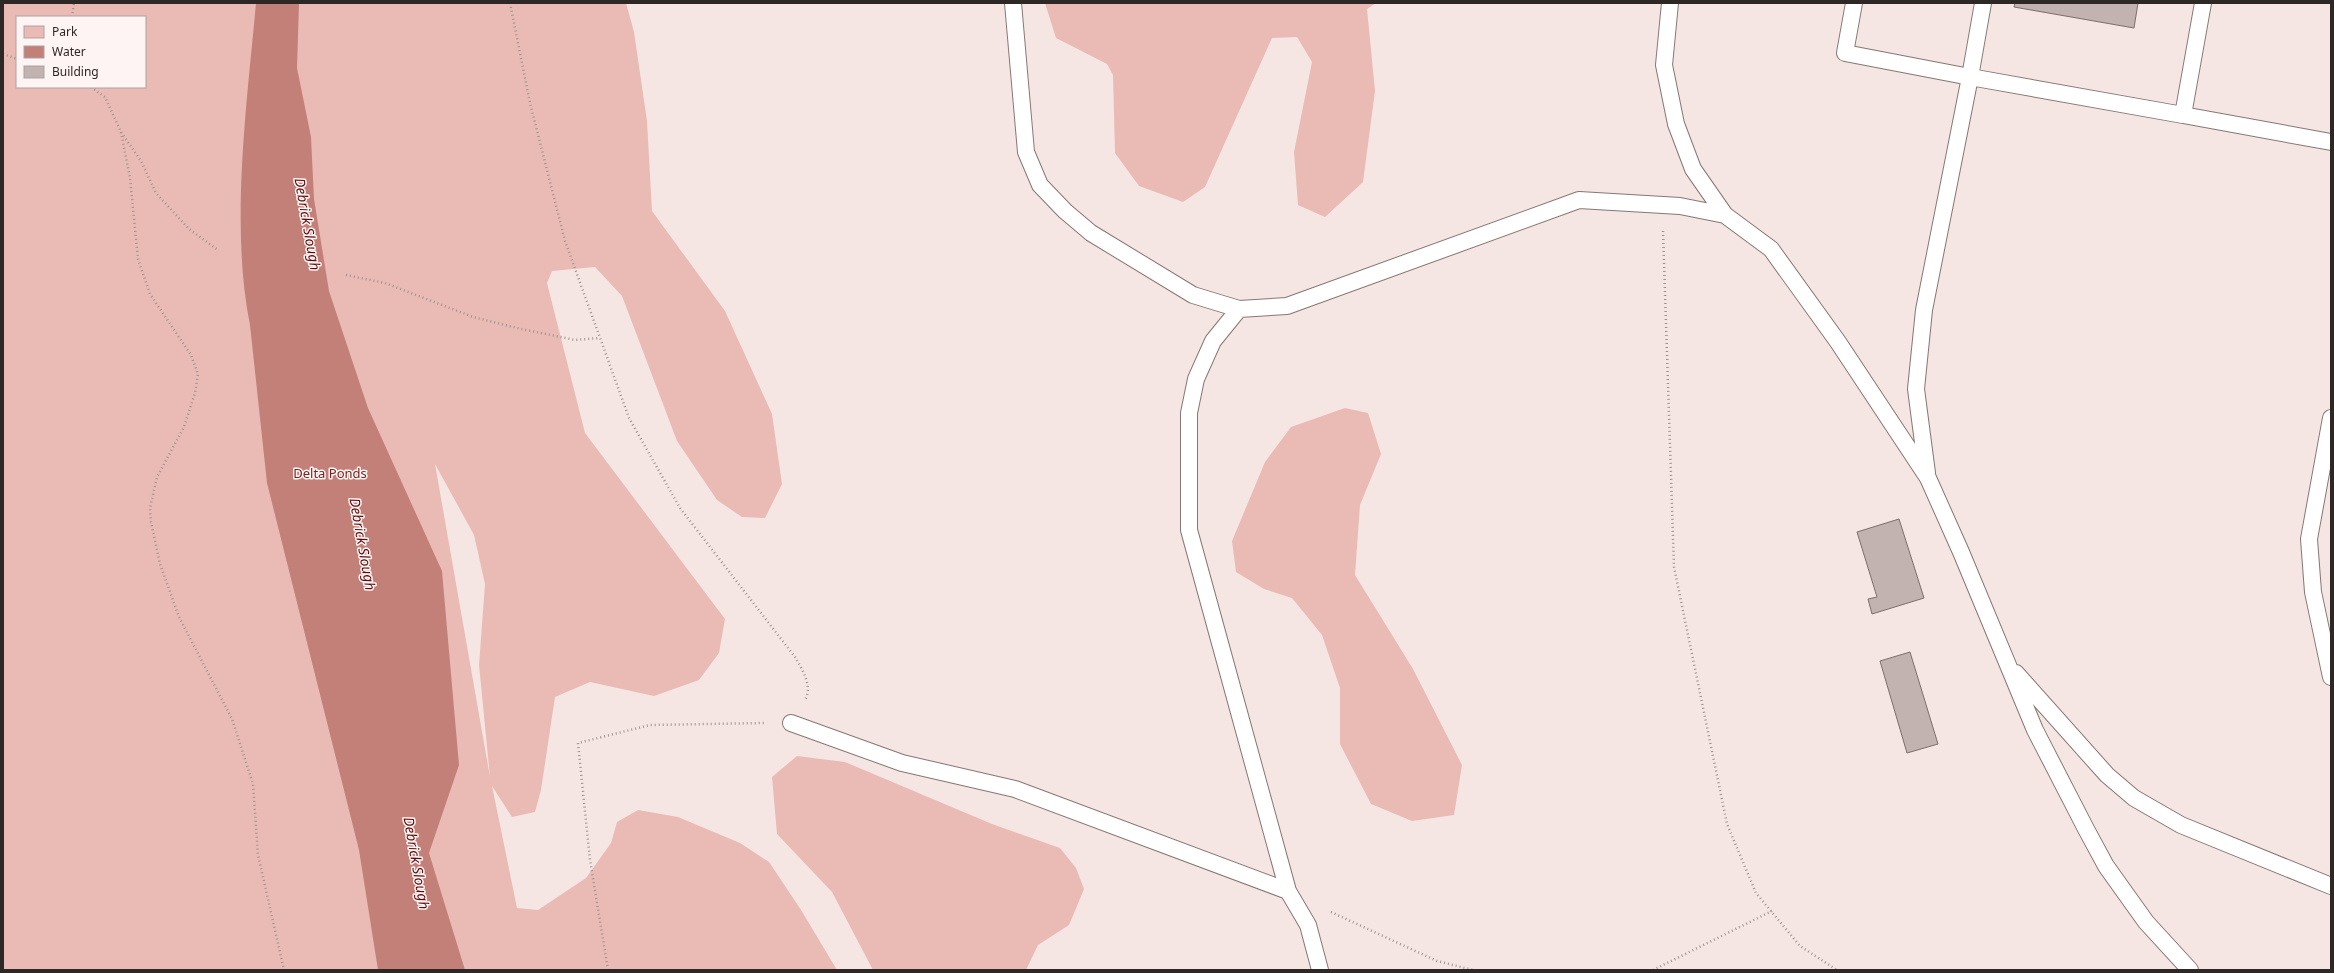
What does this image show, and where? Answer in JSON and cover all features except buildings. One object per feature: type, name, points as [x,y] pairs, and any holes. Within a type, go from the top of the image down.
[{"type":"lane","points":[[1013,3],[1026,152],[1040,185],[1091,233],[1193,295],[1239,309],[1287,306],[1579,200],[1663,204],[1725,215]]},
{"type":"lane","points":[[1670,3],[1664,65],[1676,124],[1693,169],[1725,215],[1770,249],[1838,342],[1928,478],[1961,552],[2035,730],[2106,866],[2146,922],[2190,970]]},
{"type":"lane","points":[[1854,3],[1845,53],[2331,142]]},
{"type":"lane","points":[[1928,478],[1916,389],[1924,310],[1983,3]]},
{"type":"lane","points":[[2183,115],[2203,3]]},
{"type":"lane","points":[[1239,309],[1213,341],[1196,379],[1189,413],[1189,530],[1288,891],[1308,924],[1320,970]]},
{"type":"lane","points":[[2331,418],[2309,539],[2313,592],[2331,677]]},
{"type":"lane","points":[[2007,663],[2107,775],[2134,798],[2182,825],[2331,886]]},
{"type":"lane","points":[[791,723],[902,763],[1014,789],[1288,891]]},
{"type":"path","points":[[72,16],[74,3]]},
{"type":"path","points":[[510,3],[530,103],[565,241],[629,418],[680,508],[795,657],[805,676],[808,694],[791,723],[650,725],[578,743],[590,860],[608,970]]},
{"type":"path","points":[[3,54],[16,59]]},
{"type":"path","points":[[92,88],[105,97],[121,132],[141,161],[156,193],[189,229],[218,250]]},
{"type":"path","points":[[121,132],[130,178],[138,259],[150,294],[190,355],[198,374],[196,393],[184,427],[157,477],[150,508],[151,522],[160,564],[179,617],[232,719],[253,784],[258,855],[284,970]]},
{"type":"path","points":[[1663,204],[1674,567],[1727,824],[1756,893],[1800,946],[1837,970]]},
{"type":"path","points":[[346,275],[384,283],[473,317],[575,340],[599,338]]},
{"type":"path","points":[[1330,911],[1437,961],[1473,970]]},
{"type":"path","points":[[1653,970],[1772,911]]},
{"type":"green space","name":"Delta Ponds","points":[[3,3],[626,3],[634,32],[647,121],[652,211],[725,311],[772,414],[782,484],[765,518],[742,517],[717,500],[677,441],[622,296],[595,267],[552,271],[547,283],[585,433],[725,619],[719,653],[699,680],[654,696],[590,682],[555,697],[541,790],[535,812],[512,817],[492,786],[517,908],[538,910],[586,878],[611,843],[617,822],[638,810],[678,817],[740,843],[769,862],[801,910],[837,970],[3,970]],"holes":[[[435,464],[474,535],[485,584],[479,665],[490,777]]]},
{"type":"green space","points":[[1045,3],[1376,3],[1367,9],[1375,91],[1363,182],[1325,217],[1298,205],[1294,152],[1312,62],[1297,37],[1272,38],[1205,187],[1183,202],[1139,186],[1115,153],[1113,75],[1107,64],[1056,38]]},
{"type":"green space","points":[[1345,408],[1368,413],[1381,454],[1360,505],[1355,575],[1413,669],[1462,765],[1454,815],[1412,821],[1371,804],[1340,744],[1340,688],[1322,635],[1292,598],[1264,589],[1236,572],[1232,541],[1265,462],[1291,427]]},
{"type":"green space","points":[[797,756],[845,762],[992,824],[1060,848],[1076,868],[1084,889],[1069,925],[1038,945],[1026,970],[873,970],[832,892],[777,834],[772,777]]},
{"type":"water","name":"Debrick Slough","points":[[256,3],[299,3],[297,68],[311,137],[314,199],[329,291],[368,408],[442,571],[459,765],[429,853],[465,970],[378,970],[359,850],[267,483],[250,325],[244,287],[241,247],[242,164]]}]
